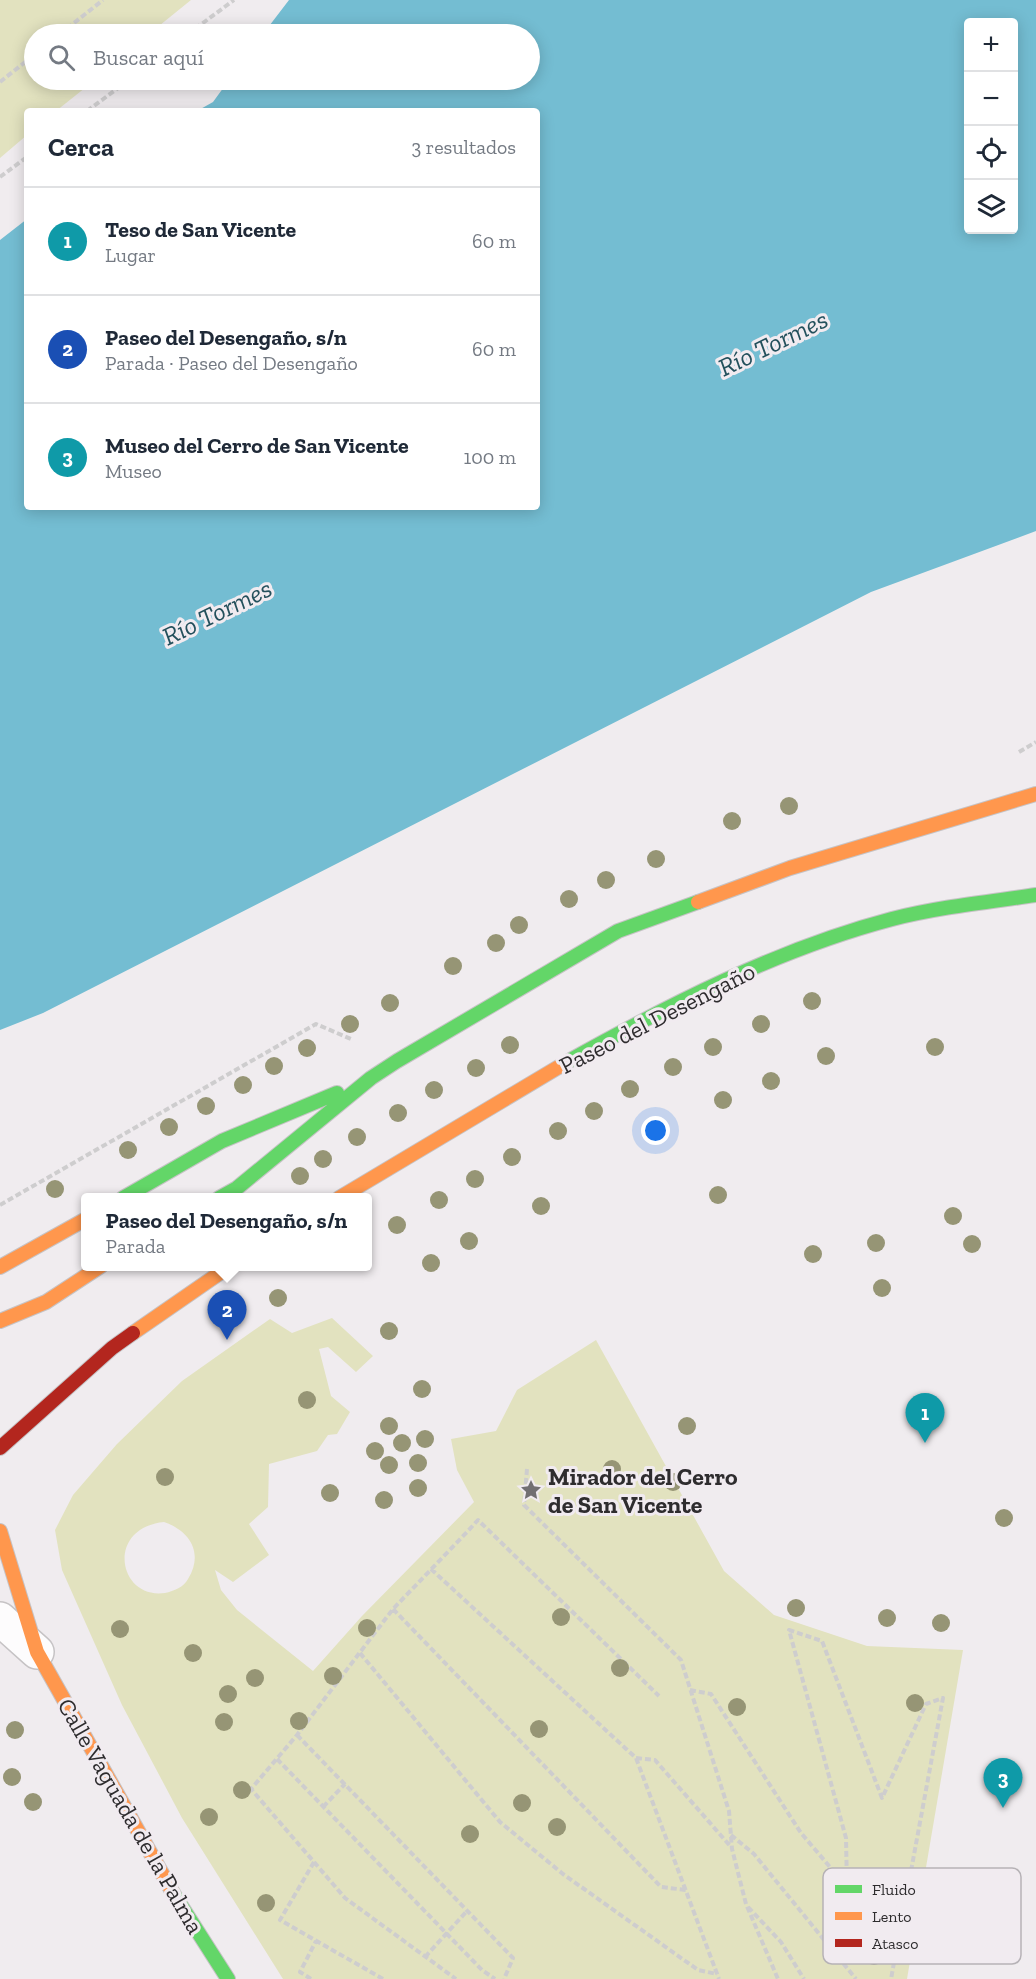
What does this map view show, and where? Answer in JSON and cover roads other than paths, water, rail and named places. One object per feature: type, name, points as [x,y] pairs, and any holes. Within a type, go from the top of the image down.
[{"type":"main road","points":[[130,1193],[222,1141],[371,1078],[618,931],[790,868],[1036,794]]},
{"type":"main road","name":"Paseo del Desengaño","points":[[346,1193],[530,1083],[725,979],[870,925],[932,910],[1036,895]]},
{"type":"main road","points":[[227,1193],[237,1188],[371,1078]]},
{"type":"main road","points":[[0,1266],[81,1222]]},
{"type":"main road","points":[[0,1321],[46,1302],[93,1271]]},
{"type":"main road","points":[[0,1448],[112,1348],[223,1271]]},
{"type":"main road","name":"Calle Vaguada de la Palma","points":[[0,1531],[37,1652],[163,1877],[228,1979]]},
{"type":"street","name":"Calle Vaguada de la Palma","points":[[0,1619],[37,1652]]},
{"type":"water","name":"Río Tormes","points":[[289,0],[1036,0],[1036,531],[871,592],[43,1013],[0,1030],[0,240],[24,221],[24,510],[540,510],[540,108],[202,108],[213,102],[222,90],[540,90],[540,24],[271,24]]},
{"type":"place","name":"Paseo del Desengaño, s/n","points":[[227,1340]]},
{"type":"place","name":"Teso de San Vicente","points":[[925,1443]]},
{"type":"place","name":"Mirador del Cerro de San Vicente","points":[[531,1490]]},
{"type":"place","name":"Museo del Cerro de San Vicente","points":[[1003,1808]]}]
